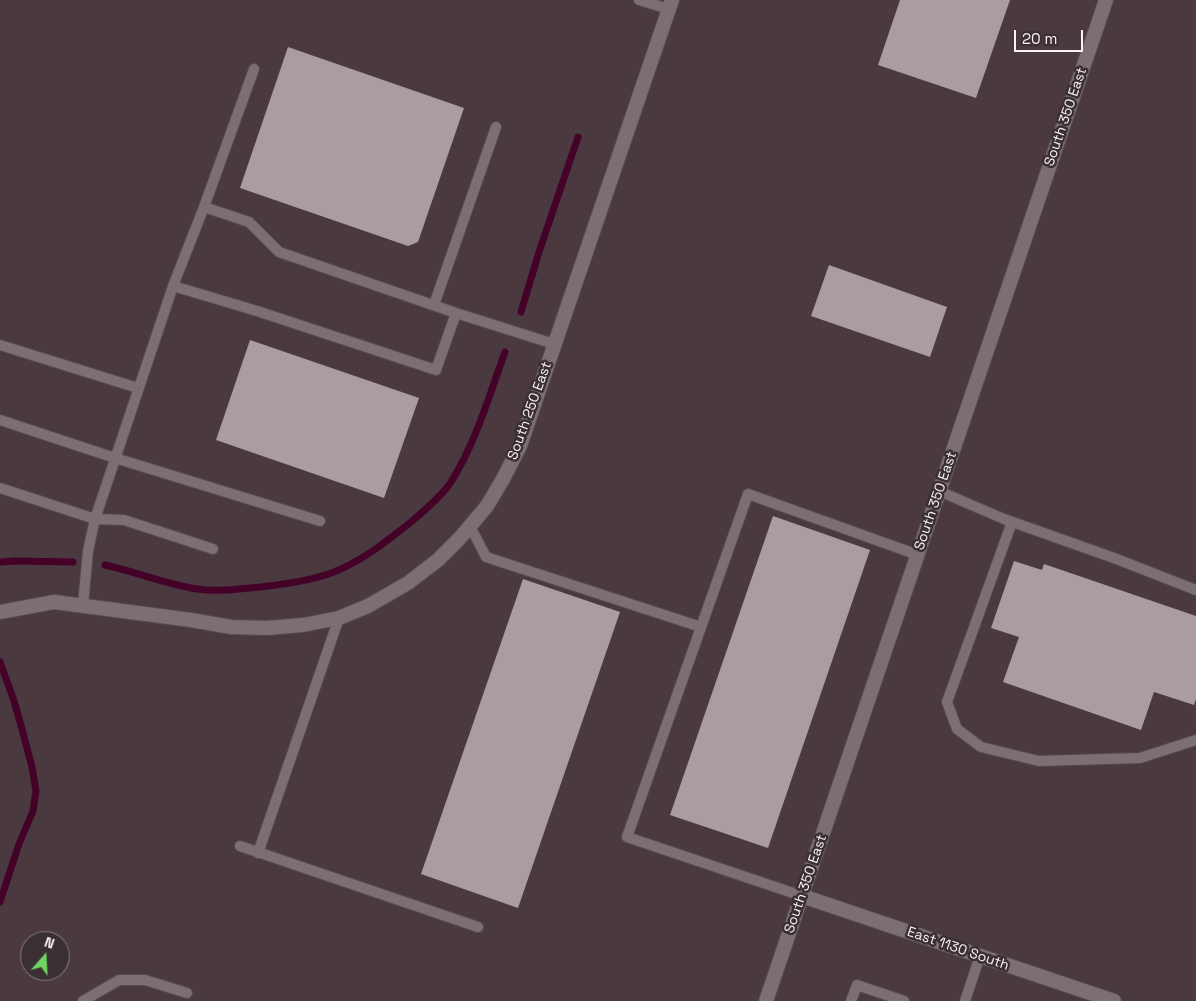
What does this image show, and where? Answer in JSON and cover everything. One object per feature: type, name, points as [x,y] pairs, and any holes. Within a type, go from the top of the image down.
[{"type":"street","name":"South 350 East","points":[[766,1001],[1106,0]]},
{"type":"street","name":"South 250 East","points":[[0,612],[54,602],[231,627],[267,628],[303,625],[339,618],[368,606],[408,583],[438,560],[460,538],[486,506],[520,446],[671,4]]},
{"type":"street","name":"East 1130 South","points":[[802,896],[1114,1001]]},
{"type":"lane","points":[[639,0],[671,4]]},
{"type":"lane","points":[[83,606],[88,551],[94,519],[173,286],[204,208],[254,69]]},
{"type":"lane","points":[[434,305],[496,127]]},
{"type":"lane","points":[[204,208],[249,222],[279,252],[456,313],[554,344]]},
{"type":"lane","points":[[173,286],[257,311],[436,370],[456,313]]},
{"type":"lane","points":[[0,345],[138,388]]},
{"type":"lane","points":[[0,420],[114,458],[320,520]]},
{"type":"lane","points":[[0,488],[94,519],[124,520],[213,549]]},
{"type":"lane","points":[[939,491],[1012,522],[1114,558],[1196,590]]},
{"type":"lane","points":[[802,896],[628,837],[748,494],[918,555]]},
{"type":"lane","points":[[1012,522],[946,702],[957,729],[980,748],[1039,761],[1140,758],[1196,740]]},
{"type":"lane","points":[[470,526],[486,556],[701,627]]},
{"type":"lane","points":[[258,853],[339,618]]},
{"type":"lane","points":[[240,846],[478,927]]},
{"type":"lane","points":[[964,1001],[980,956]]},
{"type":"lane","points":[[83,1001],[119,980],[145,980],[187,993]]},
{"type":"lane","points":[[851,1001],[857,985],[904,1001]]},
{"type":"shaded area","points":[[0,0],[1196,0],[1196,1001],[0,1001]]},
{"type":"building","points":[[900,0],[1010,0],[976,98],[878,65]]},
{"type":"building","points":[[288,47],[464,108],[418,242],[408,246],[240,188]]},
{"type":"building","points":[[829,265],[947,307],[930,357],[811,316]]},
{"type":"building","points":[[250,340],[419,398],[384,498],[216,440]]},
{"type":"building","points":[[773,516],[870,550],[768,848],[670,815]]},
{"type":"building","points":[[1014,561],[1042,570],[1044,564],[1196,616],[1196,699],[1194,705],[1154,692],[1141,730],[1003,682],[1019,637],[991,628]]},
{"type":"building","points":[[523,579],[620,612],[518,908],[421,874]]},
{"type":"waterway","points":[[521,312],[578,137]]},
{"type":"waterway","points":[[105,565],[185,587],[221,590],[261,587],[306,580],[323,576],[353,563],[411,522],[451,482],[475,435],[505,352]]},
{"type":"waterway","points":[[0,562],[73,562]]},
{"type":"waterway","points":[[0,662],[22,729],[36,791],[33,811],[19,844],[0,902]]}]
